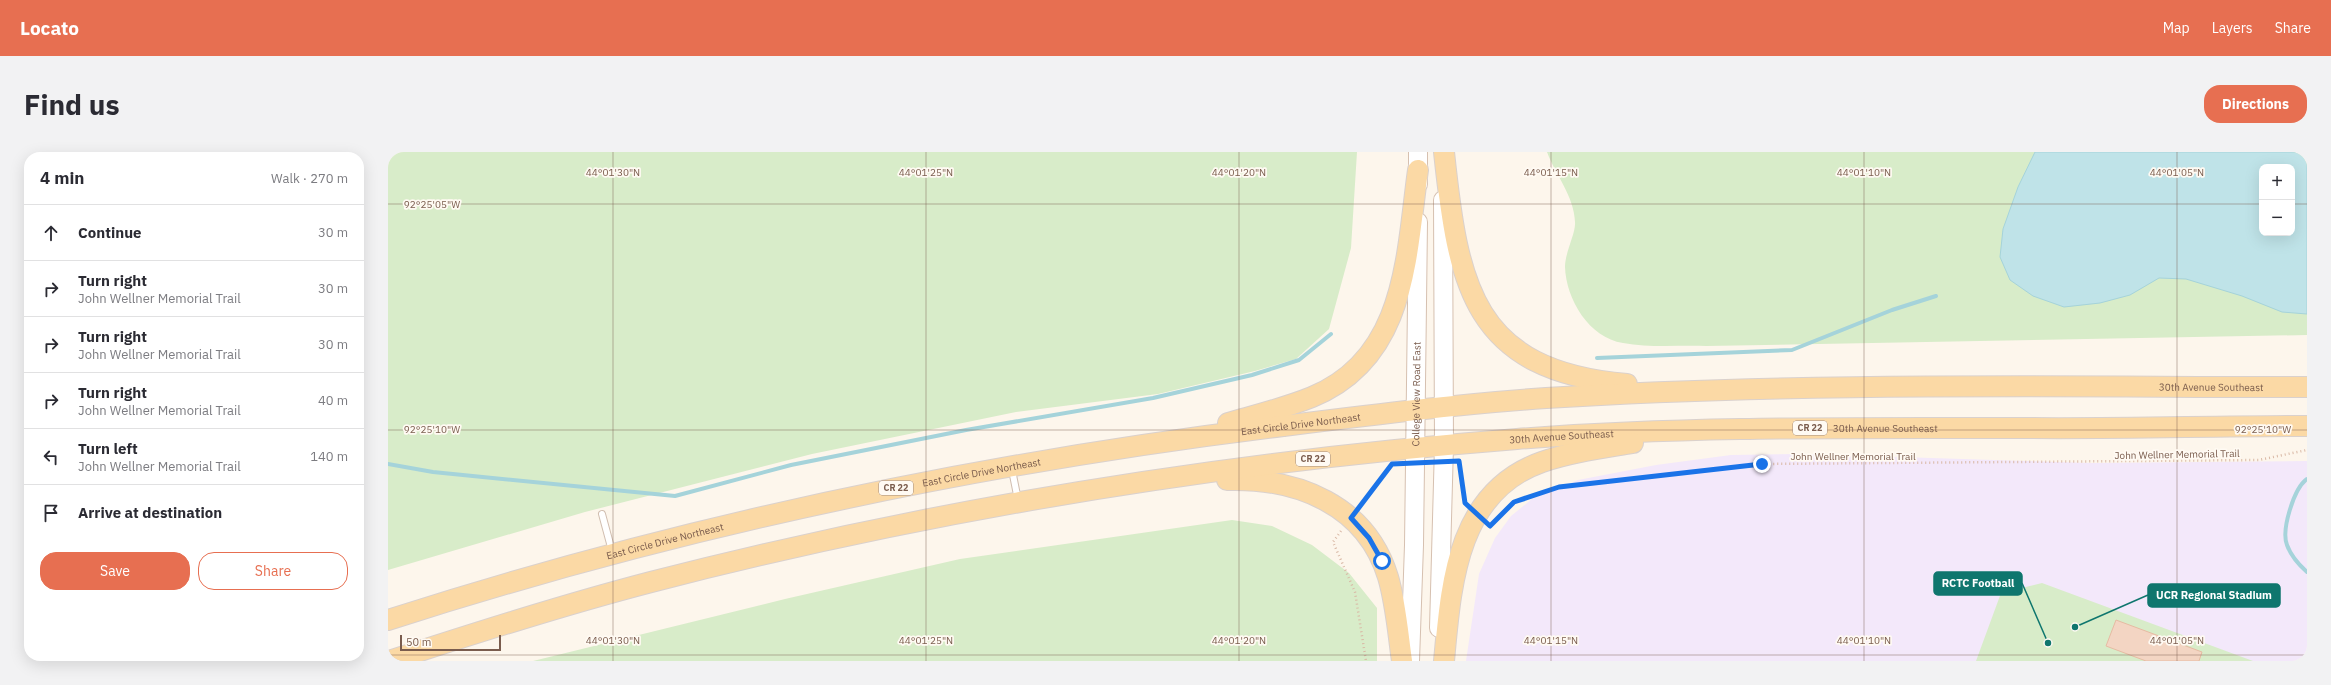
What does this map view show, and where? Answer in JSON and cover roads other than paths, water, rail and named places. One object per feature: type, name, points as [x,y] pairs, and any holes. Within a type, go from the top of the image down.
[{"type":"main road","points":[[1443,152],[1450,210],[1459,257],[1466,282],[1480,310],[1496,333],[1510,347],[1538,364],[1568,376],[1586,380],[1652,386],[1734,389]]},
{"type":"main road","points":[[1439,661],[1444,454],[1443,152]]},
{"type":"main road","points":[[1167,440],[1313,396],[1343,380],[1361,364],[1385,332],[1398,302],[1404,274],[1418,161]]},
{"type":"main road","name":"College View Road East","points":[[1410,661],[1416,455],[1418,161]]},
{"type":"main road","name":"30th Avenue Southeast","points":[[1444,407],[1544,398],[1734,389],[2307,387]]},
{"type":"main road","name":"East Circle Drive Northeast","points":[[388,620],[613,553],[833,501],[1011,466],[1167,440],[1416,409],[1444,407]]},
{"type":"main road","name":"30th Avenue Southeast","points":[[1416,455],[1444,454],[1598,434],[1728,430],[2307,426]]},
{"type":"main road","points":[[1444,661],[1454,571],[1464,541],[1477,516],[1488,501],[1504,484],[1541,462],[1566,455],[1615,446],[1728,430]]},
{"type":"main road","name":"CR 22","points":[[389,661],[522,619],[651,582],[905,525],[1127,484],[1343,455],[1416,455]]},
{"type":"main road","points":[[1127,484],[1236,480],[1273,482],[1312,493],[1334,505],[1351,518],[1369,538],[1386,572],[1393,598],[1402,661]]},
{"type":"lane","points":[[1011,466],[1018,504]]},
{"type":"lane","points":[[602,514],[613,553]]},
{"type":"water","points":[[2035,152],[2307,152],[2307,314],[2282,312],[2242,296],[2186,279],[2159,278],[2130,295],[2100,303],[2064,307],[2033,296],[2010,280],[2000,257],[2003,229],[2018,187]]},
{"type":"waterway","points":[[1597,358],[1792,350],[1892,310],[1936,296]]},
{"type":"waterway","points":[[388,464],[433,472],[675,496],[791,465],[966,430],[1153,398],[1252,375],[1299,360],[1331,334]]},
{"type":"waterway","points":[[2307,479],[2302,484],[2293,500],[2287,520],[2286,530],[2287,545],[2298,563],[2307,572]]},
{"type":"place","name":"UCR Regional Stadium","points":[[2075,627]]},
{"type":"place","name":"RCTC Football","points":[[2048,643]]}]
